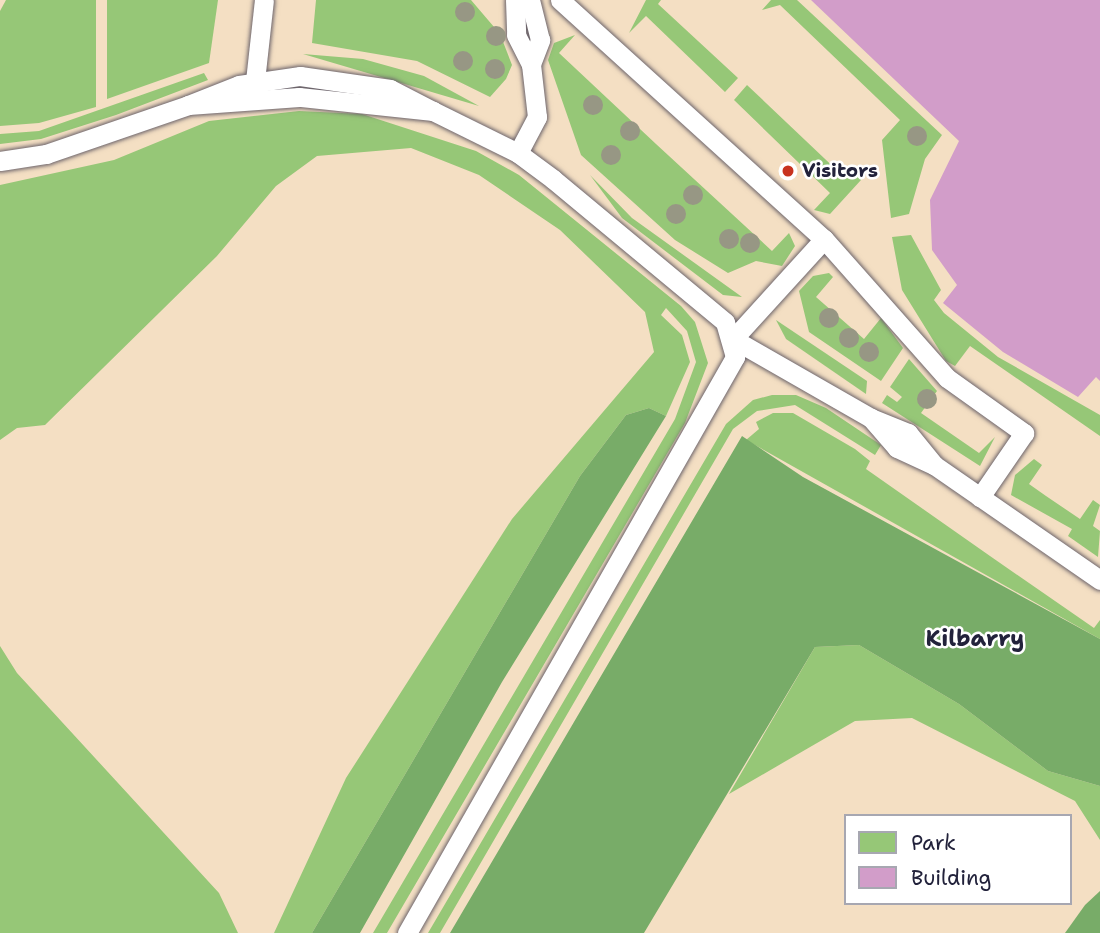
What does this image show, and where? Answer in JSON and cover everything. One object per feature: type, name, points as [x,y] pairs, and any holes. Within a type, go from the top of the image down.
[{"type":"lane","points":[[255,81],[264,0]]},
{"type":"lane","points":[[515,0],[516,35],[531,64],[537,117],[518,152]]},
{"type":"lane","points":[[530,0],[540,40],[531,64]]},
{"type":"lane","points":[[560,0],[824,239],[947,378],[1024,433],[980,497]]},
{"type":"lane","points":[[0,161],[46,154],[255,81],[345,80],[390,89],[518,152],[708,306],[733,339],[871,418],[897,448],[934,465],[1100,580]]},
{"type":"lane","points":[[188,105],[299,97],[433,111]]},
{"type":"lane","points":[[733,339],[824,239]]},
{"type":"lane","points":[[407,933],[725,385],[736,357],[733,339]]},
{"type":"green space","points":[[6,0],[96,0],[96,107],[39,123],[0,126],[0,11]]},
{"type":"green space","points":[[107,0],[218,0],[209,63],[107,99]]},
{"type":"green space","points":[[316,0],[471,0],[500,34],[512,65],[506,79],[490,97],[417,61],[312,43]]},
{"type":"green space","points":[[646,0],[661,0],[658,4],[738,78],[725,92],[646,16],[629,33]]},
{"type":"green space","points":[[771,0],[797,0],[942,135],[925,159],[909,214],[891,218],[882,140],[900,120],[780,5],[762,10]]},
{"type":"green space","points":[[575,35],[559,53],[656,144],[772,251],[789,233],[795,246],[782,266],[756,261],[728,273],[675,240],[581,155],[548,60],[554,43]]},
{"type":"green space","points":[[303,54],[363,59],[424,76],[479,106]]},
{"type":"green space","points":[[204,73],[208,80],[116,115],[41,139],[0,144],[0,134],[39,131]]},
{"type":"green space","points":[[747,85],[844,177],[862,165],[861,180],[830,214],[814,210],[830,193],[734,100]]},
{"type":"green space","points":[[299,111],[362,114],[476,151],[519,175],[681,306],[695,322],[708,363],[685,423],[387,933],[373,933],[675,419],[696,362],[687,331],[666,308],[661,315],[682,335],[690,362],[666,416],[649,408],[626,415],[580,476],[312,933],[274,933],[346,778],[512,519],[654,352],[645,312],[560,230],[479,175],[411,148],[317,156],[276,186],[217,256],[45,425],[17,428],[0,440],[0,185],[114,160],[209,121]]},
{"type":"green space","points":[[590,175],[632,218],[742,297],[723,295],[622,218]]},
{"type":"green space","points":[[911,235],[941,290],[934,300],[944,313],[998,357],[1100,415],[1100,436],[970,346],[955,366],[946,361],[902,290],[892,237]]},
{"type":"green space","points":[[829,273],[833,277],[816,297],[864,339],[881,318],[903,348],[881,381],[809,332],[799,291],[813,276]]},
{"type":"green space","points":[[776,320],[867,381],[866,394],[786,339]]},
{"type":"green space","points":[[909,359],[937,391],[921,413],[979,453],[995,437],[980,466],[882,403],[887,395],[897,402],[902,397],[890,387]]},
{"type":"green space","points":[[772,395],[796,395],[826,408],[881,445],[875,455],[795,405],[757,411],[733,429],[440,933],[428,933],[726,424],[753,400]]},
{"type":"green space","points":[[649,408],[666,416],[502,682],[360,933],[312,933],[580,476],[626,415]]},
{"type":"green space","points":[[773,413],[793,413],[855,449],[870,461],[866,469],[990,556],[1094,628],[1100,620],[1100,639],[746,440],[759,429],[756,422]]},
{"type":"green space","points":[[742,436],[803,477],[1100,639],[1100,786],[1048,771],[959,704],[859,645],[815,647],[644,933],[450,933]]},
{"type":"green space","points":[[1034,459],[1042,465],[1029,484],[1046,496],[1080,519],[1093,500],[1100,505],[1093,526],[1100,531],[1098,557],[1068,536],[1072,529],[1011,495],[1015,475]]},
{"type":"green space","points":[[859,645],[959,704],[1048,771],[1100,786],[1100,840],[1075,801],[912,718],[855,721],[729,794],[815,647]]},
{"type":"green space","points":[[0,646],[17,673],[219,893],[238,933],[0,933]]},
{"type":"green space","points":[[1100,891],[1100,933],[1065,933],[1085,905]]},
{"type":"building","points":[[811,0],[1100,0],[1100,381],[1096,377],[1078,397],[1003,352],[943,303],[957,285],[932,250],[930,200],[959,141]]},
{"type":"place","name":"Visitors","points":[[788,171]]},
{"type":"district","name":"Kilbarry","points":[[975,638]]}]
